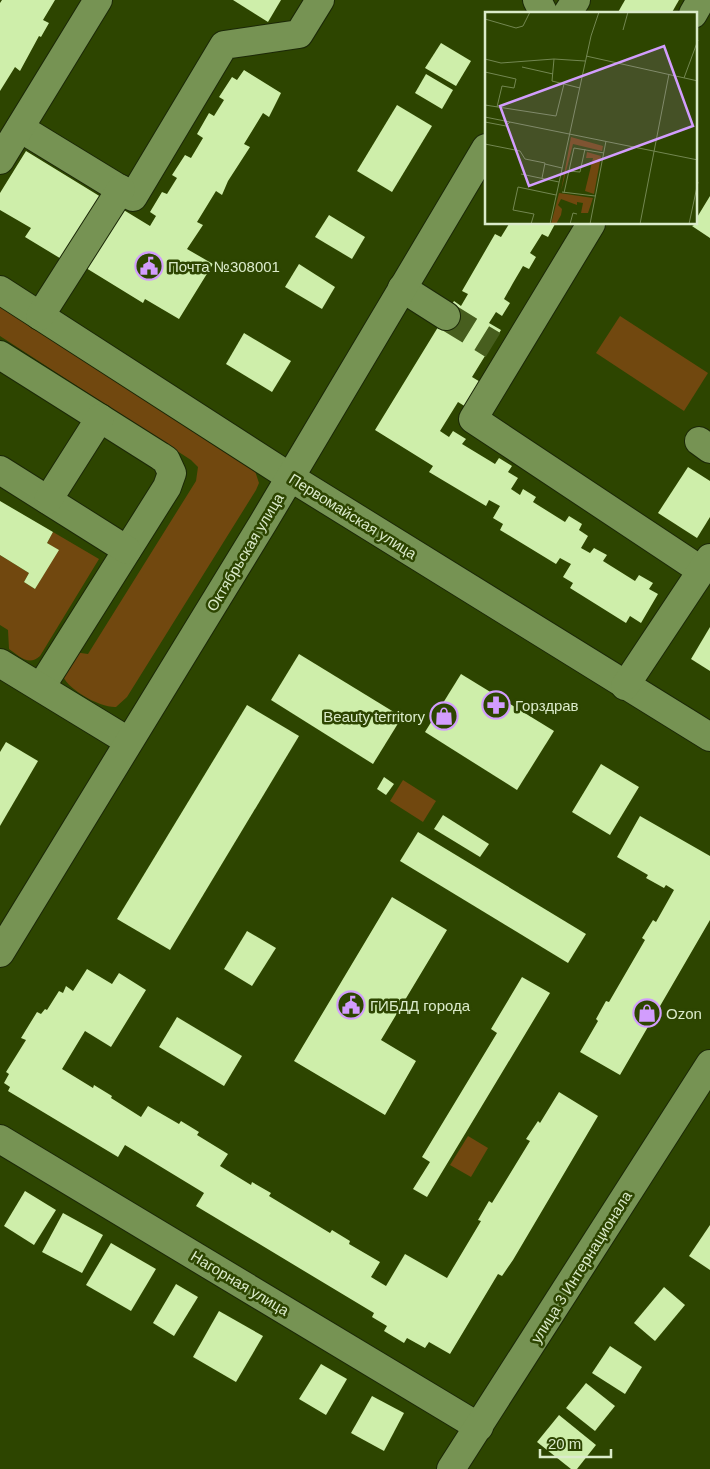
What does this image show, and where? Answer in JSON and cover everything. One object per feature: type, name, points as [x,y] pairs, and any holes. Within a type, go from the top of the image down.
[{"type":"street","points":[[0,160],[98,0]]},
{"type":"street","points":[[20,128],[133,197],[224,45],[299,34],[320,0]]},
{"type":"street","points":[[537,0],[543,12]]},
{"type":"street","points":[[568,12],[576,0]]},
{"type":"street","points":[[694,12],[701,0]]},
{"type":"street","name":"Октябрьская улица","points":[[0,953],[290,477],[485,150]]},
{"type":"street","points":[[40,316],[121,189]]},
{"type":"street","points":[[590,225],[502,350],[473,419],[706,565],[625,686]]},
{"type":"street","points":[[402,288],[446,316]]},
{"type":"street","name":"Первомайская улица","points":[[0,290],[290,477],[710,737]]},
{"type":"street","points":[[1,357],[166,460],[172,473],[171,480],[41,687]]},
{"type":"street","points":[[48,500],[100,418]]},
{"type":"street","points":[[0,470],[127,550]]},
{"type":"street","points":[[0,663],[128,741]]},
{"type":"street","name":"улица 3 Интернационала","points":[[451,1469],[480,1427],[710,1064]]},
{"type":"street","name":"Нагорная улица","points":[[0,1139],[480,1427]]},
{"type":"shaded area","points":[[0,303],[254,468],[259,483],[127,697],[116,707],[93,701],[76,691],[62,673],[74,652],[88,654],[196,481],[198,467],[191,460],[0,336]]},
{"type":"shaded area","points":[[620,316],[708,373],[684,411],[596,353]]},
{"type":"shaded area","points":[[53,532],[99,559],[40,656],[36,659],[28,660],[9,649],[8,630],[0,625],[0,555],[29,573],[24,582],[35,589],[58,550],[47,543]]},
{"type":"shaded area","points":[[403,780],[436,801],[423,822],[390,801]]},
{"type":"shaded area","points":[[468,1136],[488,1148],[471,1177],[450,1165]]},
{"type":"building","points":[[2,0],[55,0],[43,20],[49,23],[41,37],[39,36],[20,71],[15,67],[0,91],[0,3]]},
{"type":"building","points":[[233,0],[281,0],[268,22]]},
{"type":"building","points":[[625,0],[679,0],[672,12],[618,12]]},
{"type":"building","points":[[441,43],[471,61],[456,86],[425,68]]},
{"type":"building","points":[[244,70],[281,93],[269,117],[263,113],[244,144],[250,147],[228,181],[222,195],[216,191],[197,222],[203,225],[187,249],[213,264],[179,319],[145,299],[143,303],[86,268],[122,209],[150,226],[156,216],[150,212],[162,192],[167,194],[177,178],[172,175],[185,155],[191,158],[203,138],[197,134],[209,113],[214,116],[224,100],[219,97],[232,77],[237,80]]},
{"type":"building","points":[[426,74],[453,90],[442,109],[415,93]]},
{"type":"building","points":[[397,105],[432,126],[392,192],[357,171]]},
{"type":"building","points":[[26,151],[101,197],[63,260],[25,237],[31,228],[0,210],[0,193]]},
{"type":"building","points":[[710,196],[710,238],[692,226],[698,225],[698,216]]},
{"type":"building","points":[[329,215],[365,237],[352,259],[315,237]]},
{"type":"building","points":[[508,225],[554,225],[548,237],[542,234],[530,253],[536,257],[529,269],[523,266],[513,283],[504,299],[510,303],[502,316],[496,312],[489,323],[501,330],[472,377],[482,383],[466,407],[458,402],[440,431],[449,437],[453,431],[466,439],[462,444],[495,464],[499,458],[512,466],[508,472],[518,478],[511,489],[520,495],[523,489],[536,497],[533,502],[565,522],[569,516],[582,524],[579,530],[588,536],[581,548],[590,553],[594,548],[607,555],[603,561],[635,581],[639,575],[653,583],[649,589],[658,594],[641,623],[630,616],[626,623],[570,588],[573,583],[563,577],[571,564],[560,558],[556,564],[500,530],[503,524],[493,518],[500,506],[489,500],[486,506],[429,472],[433,466],[375,430],[454,301],[461,306],[468,294],[462,291],[495,234],[501,237]]},
{"type":"building","points":[[299,264],[335,287],[322,309],[285,287]]},
{"type":"building","points":[[244,333],[291,361],[272,392],[226,364]]},
{"type":"building","points":[[688,467],[710,481],[710,517],[697,538],[658,513]]},
{"type":"building","points":[[0,501],[53,532],[47,543],[59,550],[35,589],[24,582],[29,573],[0,555]]},
{"type":"building","points":[[710,627],[710,671],[691,659]]},
{"type":"building","points":[[299,654],[402,717],[373,764],[271,700]]},
{"type":"building","points":[[461,674],[554,731],[517,790],[425,732]]},
{"type":"building","points":[[247,705],[299,736],[170,950],[117,919]]},
{"type":"building","points":[[6,742],[38,761],[0,826],[0,752]]},
{"type":"building","points":[[601,764],[639,787],[610,835],[572,812]]},
{"type":"building","points":[[384,777],[394,784],[386,795],[377,789]]},
{"type":"building","points":[[443,815],[489,844],[480,857],[434,829]]},
{"type":"building","points":[[640,816],[710,856],[710,920],[620,1075],[580,1052],[598,1021],[596,1019],[606,1001],[609,1002],[645,940],[642,938],[653,920],[656,922],[674,890],[666,885],[664,888],[646,878],[648,875],[617,857]]},
{"type":"building","points":[[418,832],[586,934],[568,963],[400,861]]},
{"type":"building","name":"ГИБДД города","points":[[392,897],[447,930],[381,1040],[416,1061],[385,1115],[294,1061]]},
{"type":"building","points":[[247,931],[276,948],[252,986],[224,969]]},
{"type":"building","points":[[87,969],[112,984],[119,973],[146,990],[111,1047],[85,1031],[62,1069],[93,1088],[94,1085],[141,1117],[148,1106],[179,1124],[181,1121],[199,1132],[197,1135],[228,1154],[220,1166],[251,1185],[252,1182],[271,1193],[269,1196],[330,1233],[332,1230],[350,1241],[349,1244],[380,1262],[371,1277],[386,1286],[405,1254],[447,1278],[481,1221],[478,1220],[489,1201],[492,1203],[530,1141],[526,1139],[538,1121],[540,1123],[559,1092],[598,1116],[513,1260],[502,1276],[498,1274],[450,1354],[429,1342],[425,1348],[407,1338],[404,1343],[384,1331],[387,1326],[372,1317],[374,1313],[196,1206],[204,1193],[125,1145],[118,1157],[8,1091],[10,1087],[4,1083],[9,1074],[6,1072],[26,1040],[21,1038],[37,1012],[41,1014],[45,1009],[47,1010],[59,991],[63,993],[66,986],[73,991]]},
{"type":"building","points":[[522,977],[550,993],[427,1197],[413,1189],[430,1162],[422,1157],[497,1033],[491,1029]]},
{"type":"building","points":[[177,1017],[242,1056],[224,1086],[159,1047]]},
{"type":"building","points":[[25,1191],[56,1210],[34,1245],[4,1226]]},
{"type":"building","points":[[63,1213],[103,1235],[82,1273],[42,1252]]},
{"type":"building","points":[[710,1225],[710,1270],[689,1256]]},
{"type":"building","points":[[111,1243],[156,1269],[131,1311],[86,1285]]},
{"type":"building","points":[[176,1284],[198,1297],[174,1336],[153,1323]]},
{"type":"building","points":[[664,1287],[685,1305],[655,1341],[634,1323]]},
{"type":"building","points":[[219,1311],[263,1336],[236,1382],[193,1357]]},
{"type":"building","points":[[610,1346],[642,1367],[625,1394],[592,1373]]},
{"type":"building","points":[[321,1364],[347,1379],[326,1415],[299,1399]]},
{"type":"building","points":[[586,1383],[615,1406],[595,1431],[566,1408]]},
{"type":"building","points":[[372,1396],[404,1413],[384,1451],[351,1433]]},
{"type":"building","points":[[559,1415],[596,1445],[577,1469],[571,1469],[537,1442]]},
{"type":"tunnel","points":[[446,316],[493,345]]},
{"type":"place","name":"Почта №308001","points":[[149,266]]},
{"type":"place","name":"Горздрав","points":[[496,705]]},
{"type":"place","name":"Beauty territory","points":[[444,716]]},
{"type":"place","name":"ГИБДД города","points":[[351,1005]]},
{"type":"place","name":"Ozon","points":[[647,1013]]}]
